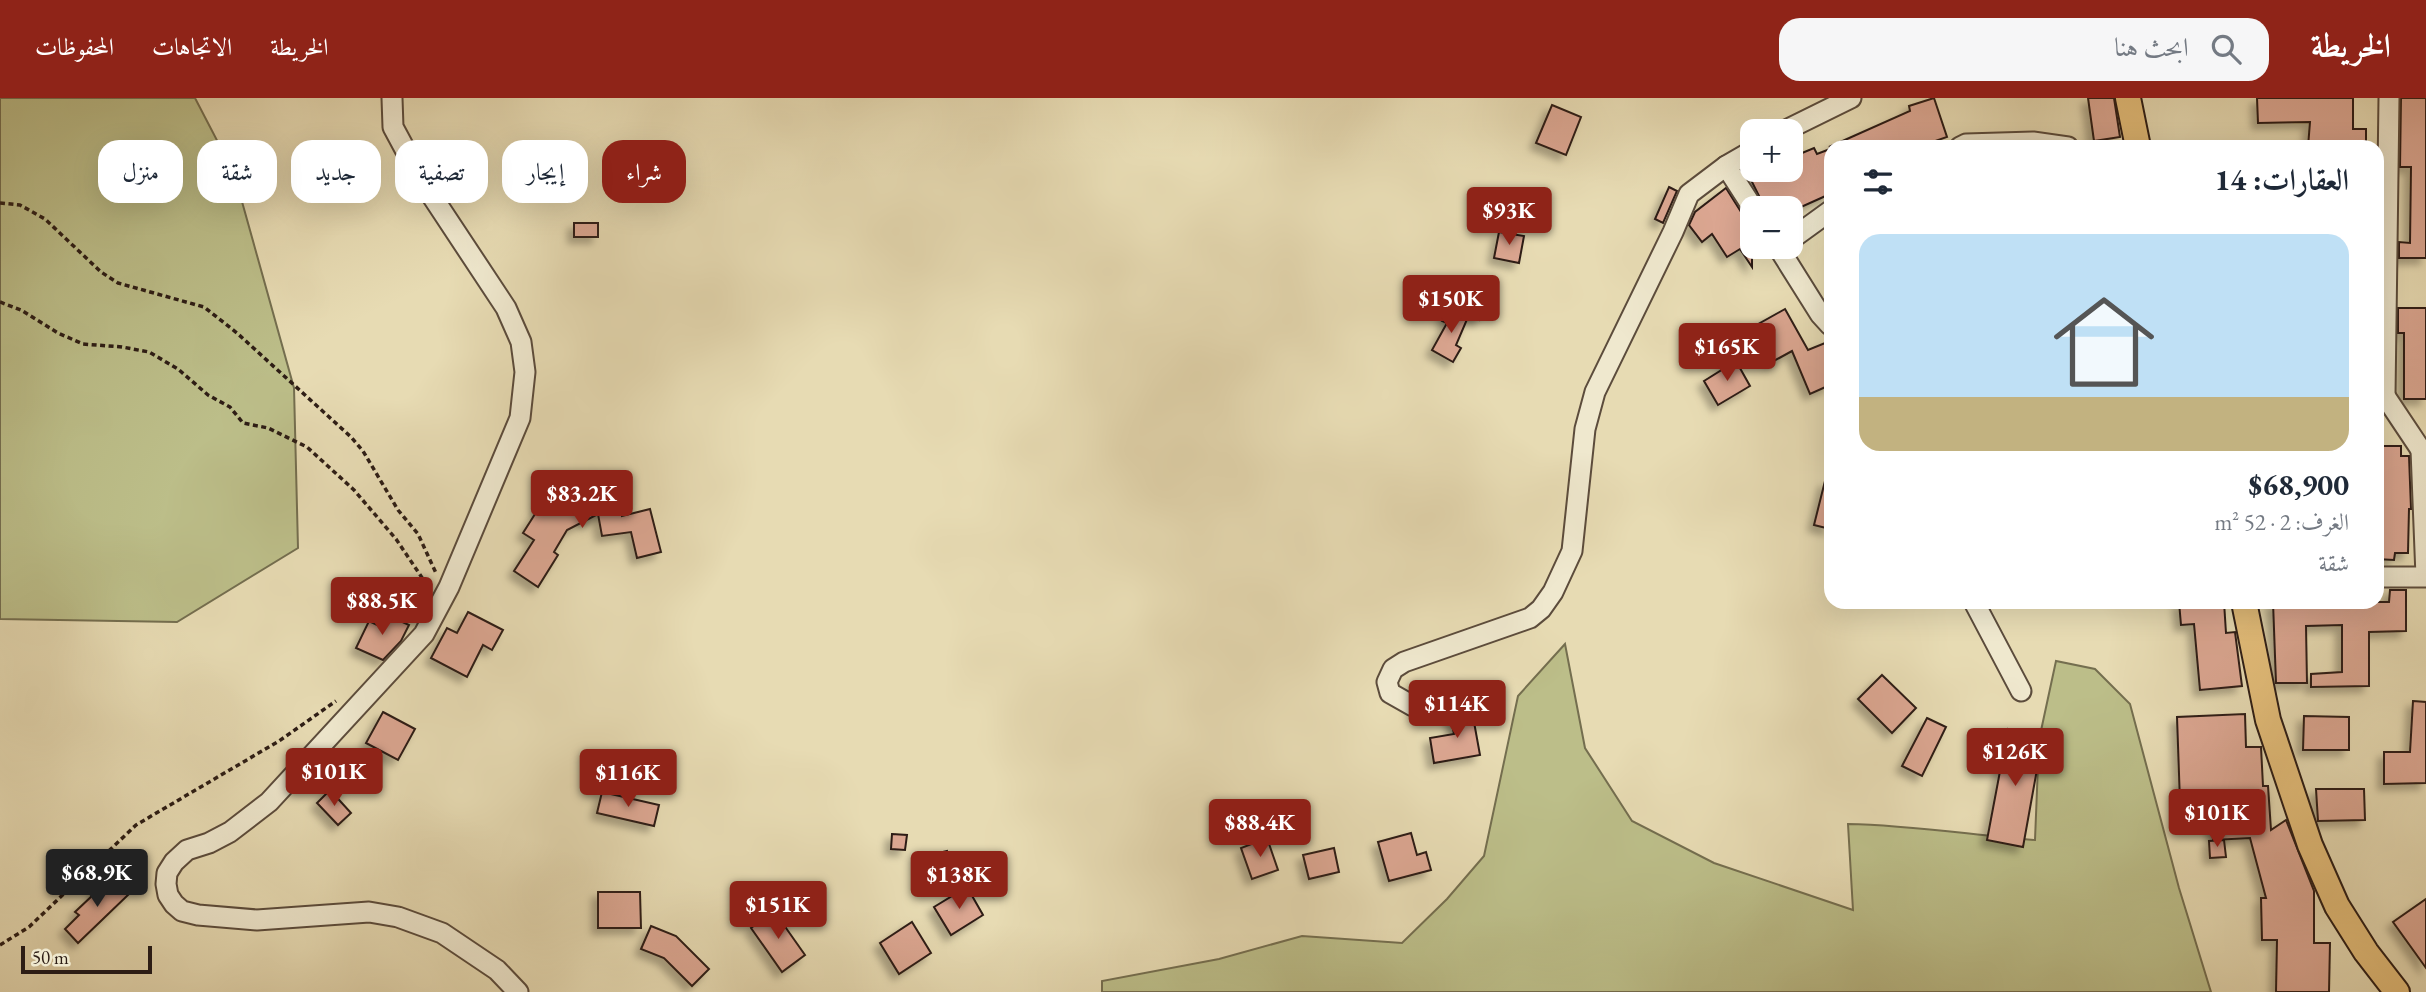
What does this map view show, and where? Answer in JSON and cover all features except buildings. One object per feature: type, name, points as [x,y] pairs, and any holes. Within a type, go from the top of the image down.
[{"type":"main road","points":[[2129,99],[2137,140]]},
{"type":"main road","points":[[2245,609],[2268,720],[2310,845],[2337,906],[2366,952],[2397,992]]},
{"type":"street","points":[[392,98],[394,127],[422,181],[506,307],[521,342],[525,372],[520,418],[445,595],[424,634],[270,802],[230,832],[187,850],[167,873],[166,884],[168,895],[174,904],[182,911],[198,915],[257,920],[369,912],[398,918],[442,933],[497,970],[518,992]]},
{"type":"street","points":[[1803,122],[1851,98]]},
{"type":"street","points":[[2384,282],[2389,98]]},
{"type":"street","points":[[1438,704],[1413,706],[1390,693],[1387,682],[1393,669],[1404,662],[1530,618],[1541,609],[1553,592],[1572,551],[1585,429],[1595,392],[1674,232],[1689,194],[1740,158]]},
{"type":"street","points":[[1726,166],[1745,196]]},
{"type":"street","points":[[1803,231],[1824,215]]},
{"type":"street","points":[[1789,259],[1824,318]]},
{"type":"street","points":[[2384,397],[2424,450],[2426,576],[2384,578]]},
{"type":"street","points":[[1978,609],[2021,691]]},
{"type":"path","points":[[0,203],[20,205],[46,219],[101,272],[118,283],[163,297],[193,302],[204,307],[237,333],[363,451],[398,510],[418,534],[445,595]]},
{"type":"path","points":[[0,302],[21,310],[58,333],[83,344],[122,346],[149,352],[178,369],[208,395],[230,407],[243,423],[268,428],[307,447],[354,490],[396,539],[415,569],[445,595]]},
{"type":"path","points":[[0,945],[29,928],[136,825],[279,741],[337,701]]},
{"type":"green space","points":[[0,98],[195,98],[217,140],[197,140],[197,203],[242,203],[294,388],[298,548],[177,622],[0,619]]},
{"type":"green space","points":[[1565,644],[1585,748],[1632,821],[1714,863],[1853,910],[1848,824],[2035,840],[2039,740],[2056,661],[2095,669],[2130,704],[2179,888],[2211,992],[1102,992],[1102,981],[1219,959],[1302,936],[1402,943],[1447,899],[1484,856],[1518,696]]}]
